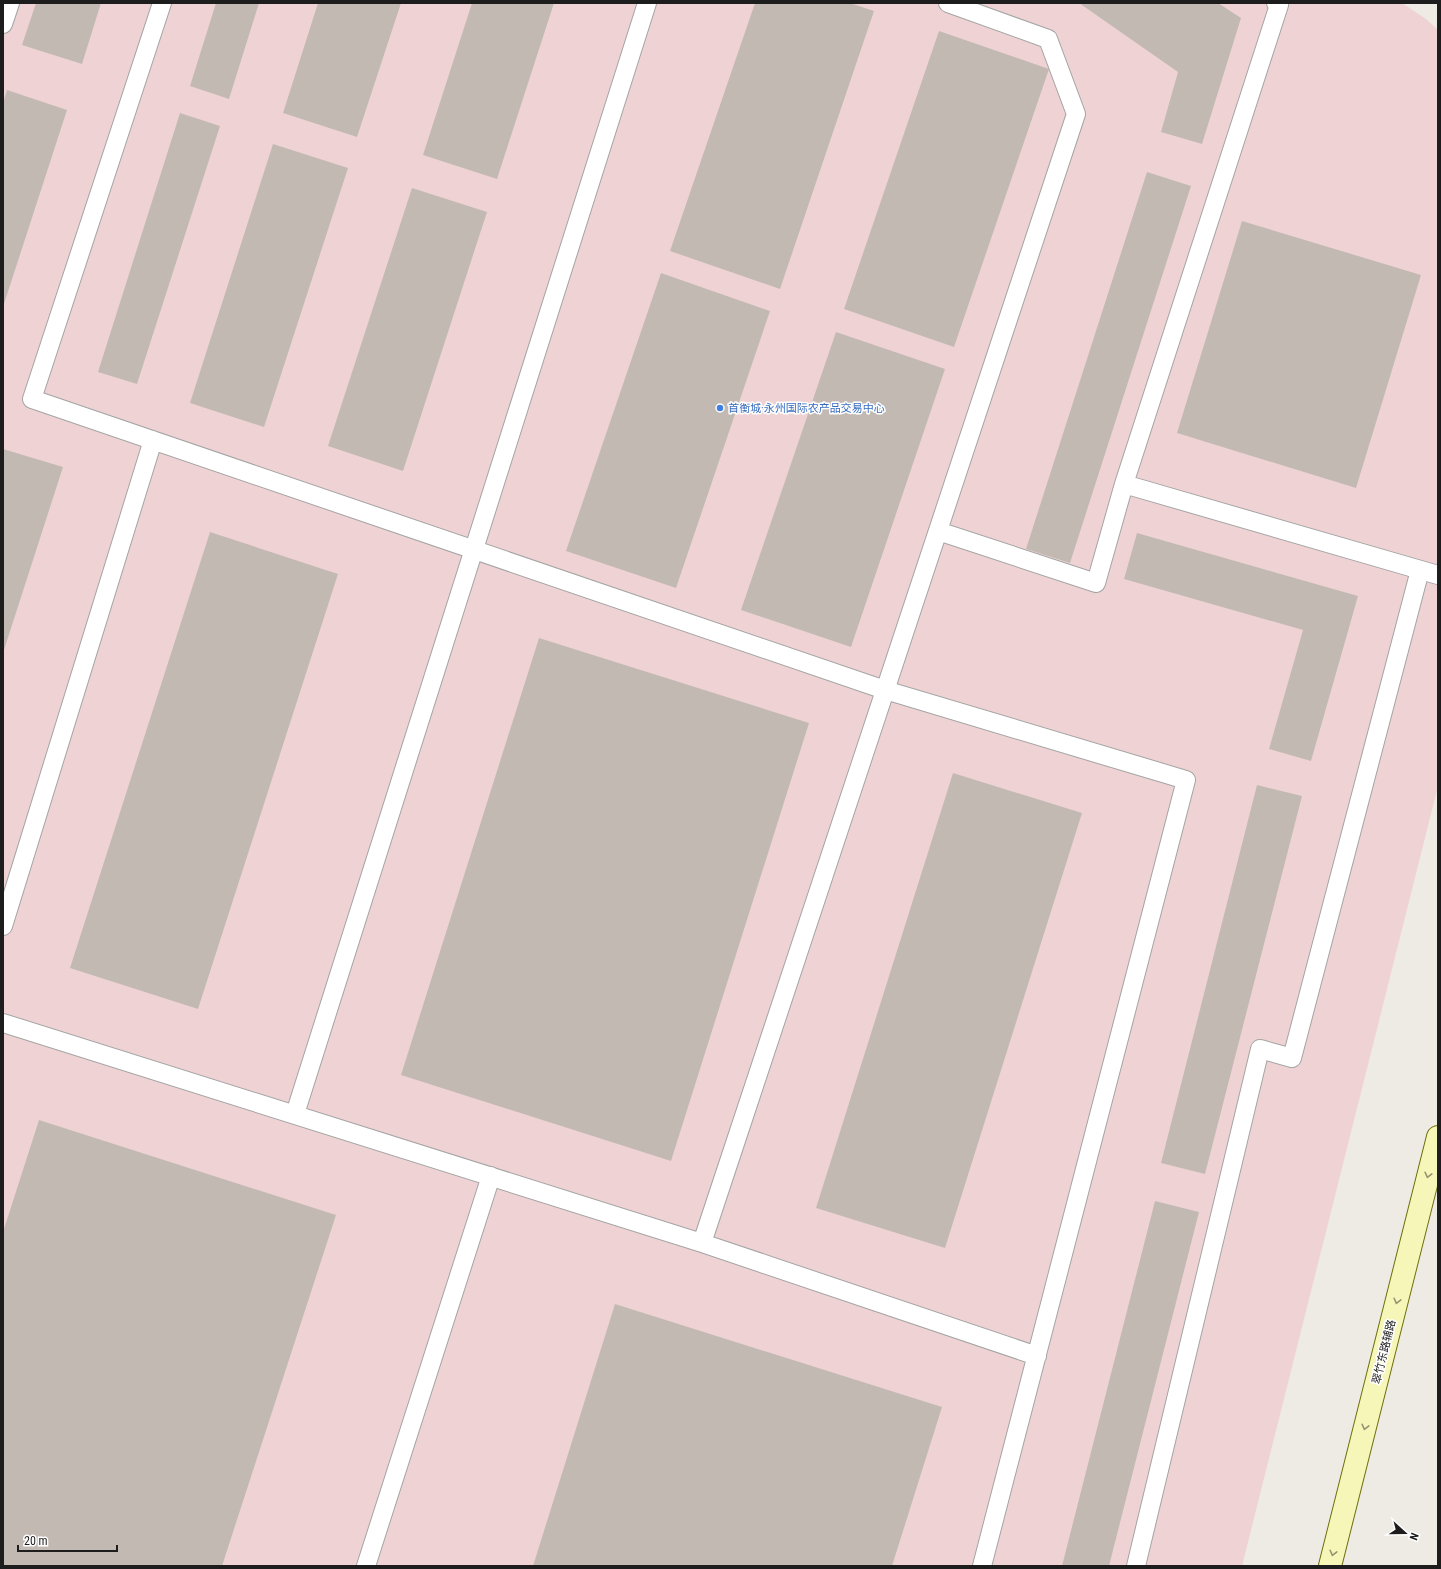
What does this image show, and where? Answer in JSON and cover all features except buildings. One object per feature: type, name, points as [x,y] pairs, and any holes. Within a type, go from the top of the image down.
[{"type":"main road","name":"翠竹东路辅路","points":[[1330,1566],[1438,1137]]},
{"type":"lane","points":[[3,24],[10,3]]},
{"type":"lane","points":[[162,3],[32,399],[885,690],[1186,780],[982,1566]]},
{"type":"lane","points":[[295,1114],[647,3]]},
{"type":"lane","points":[[702,1243],[1076,114],[1048,39],[948,3]]},
{"type":"lane","points":[[938,530],[1096,583],[1124,484],[1274,20],[1278,5],[1276,3]]},
{"type":"lane","points":[[3,926],[153,440]]},
{"type":"lane","points":[[1124,484],[1438,575]]},
{"type":"lane","points":[[1136,1566],[1260,1049],[1292,1058],[1420,570]]},
{"type":"lane","points":[[3,1023],[702,1243],[1037,1356]]},
{"type":"lane","points":[[366,1566],[491,1176]]},
{"type":"shaded area","name":"首衡城·永州国际农产品交易中心","points":[[3,3],[1402,3],[1426,19],[1438,30],[1438,786],[1242,1566],[3,1566]]},
{"type":"place","name":"首衡城·永州国际农产品交易中心","points":[[720,408]]}]
